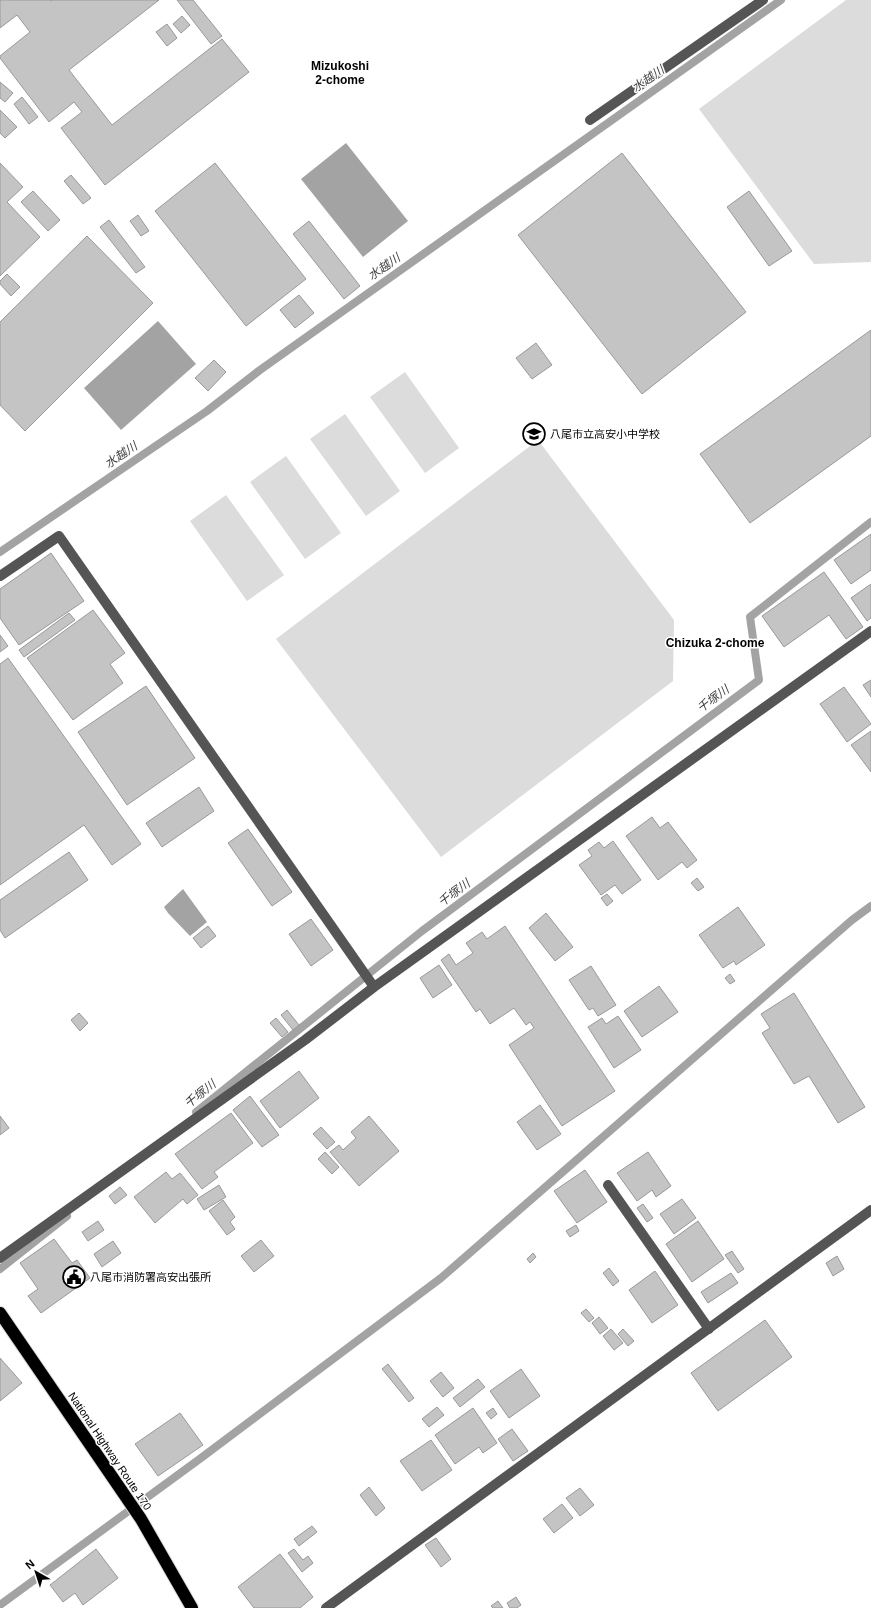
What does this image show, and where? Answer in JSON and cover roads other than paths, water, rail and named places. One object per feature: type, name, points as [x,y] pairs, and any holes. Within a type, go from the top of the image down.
[{"type":"highway","name":"National Highway Route 170","points":[[0,1313],[129,1500],[192,1608]]},
{"type":"street","points":[[590,120],[763,0]]},
{"type":"street","points":[[0,576],[59,536],[374,986]]},
{"type":"street","points":[[0,1258],[305,1040],[374,986],[871,630]]},
{"type":"street","points":[[608,1185],[709,1329]]},
{"type":"street","points":[[326,1608],[871,1210]]},
{"type":"waterway","name":"水越川","points":[[0,552],[207,411],[260,370],[781,0]]},
{"type":"waterway","name":"千塚川","points":[[196,1112],[422,931],[759,680],[750,617],[871,522]]},
{"type":"waterway","points":[[0,1605],[201,1458],[441,1278],[852,920],[871,906]]},
{"type":"waterway","name":"千塚川","points":[[0,1269],[67,1216]]},
{"type":"place","name":"八尾市立高安小中学校","points":[[534,434]]},
{"type":"place","name":"八尾市消防署高安出張所","points":[[74,1277]]},
{"type":"district","name":"Mizukoshi 2-chome","points":[[340,73]]},
{"type":"district","name":"Chizuka 2-chome","points":[[715,643]]}]
